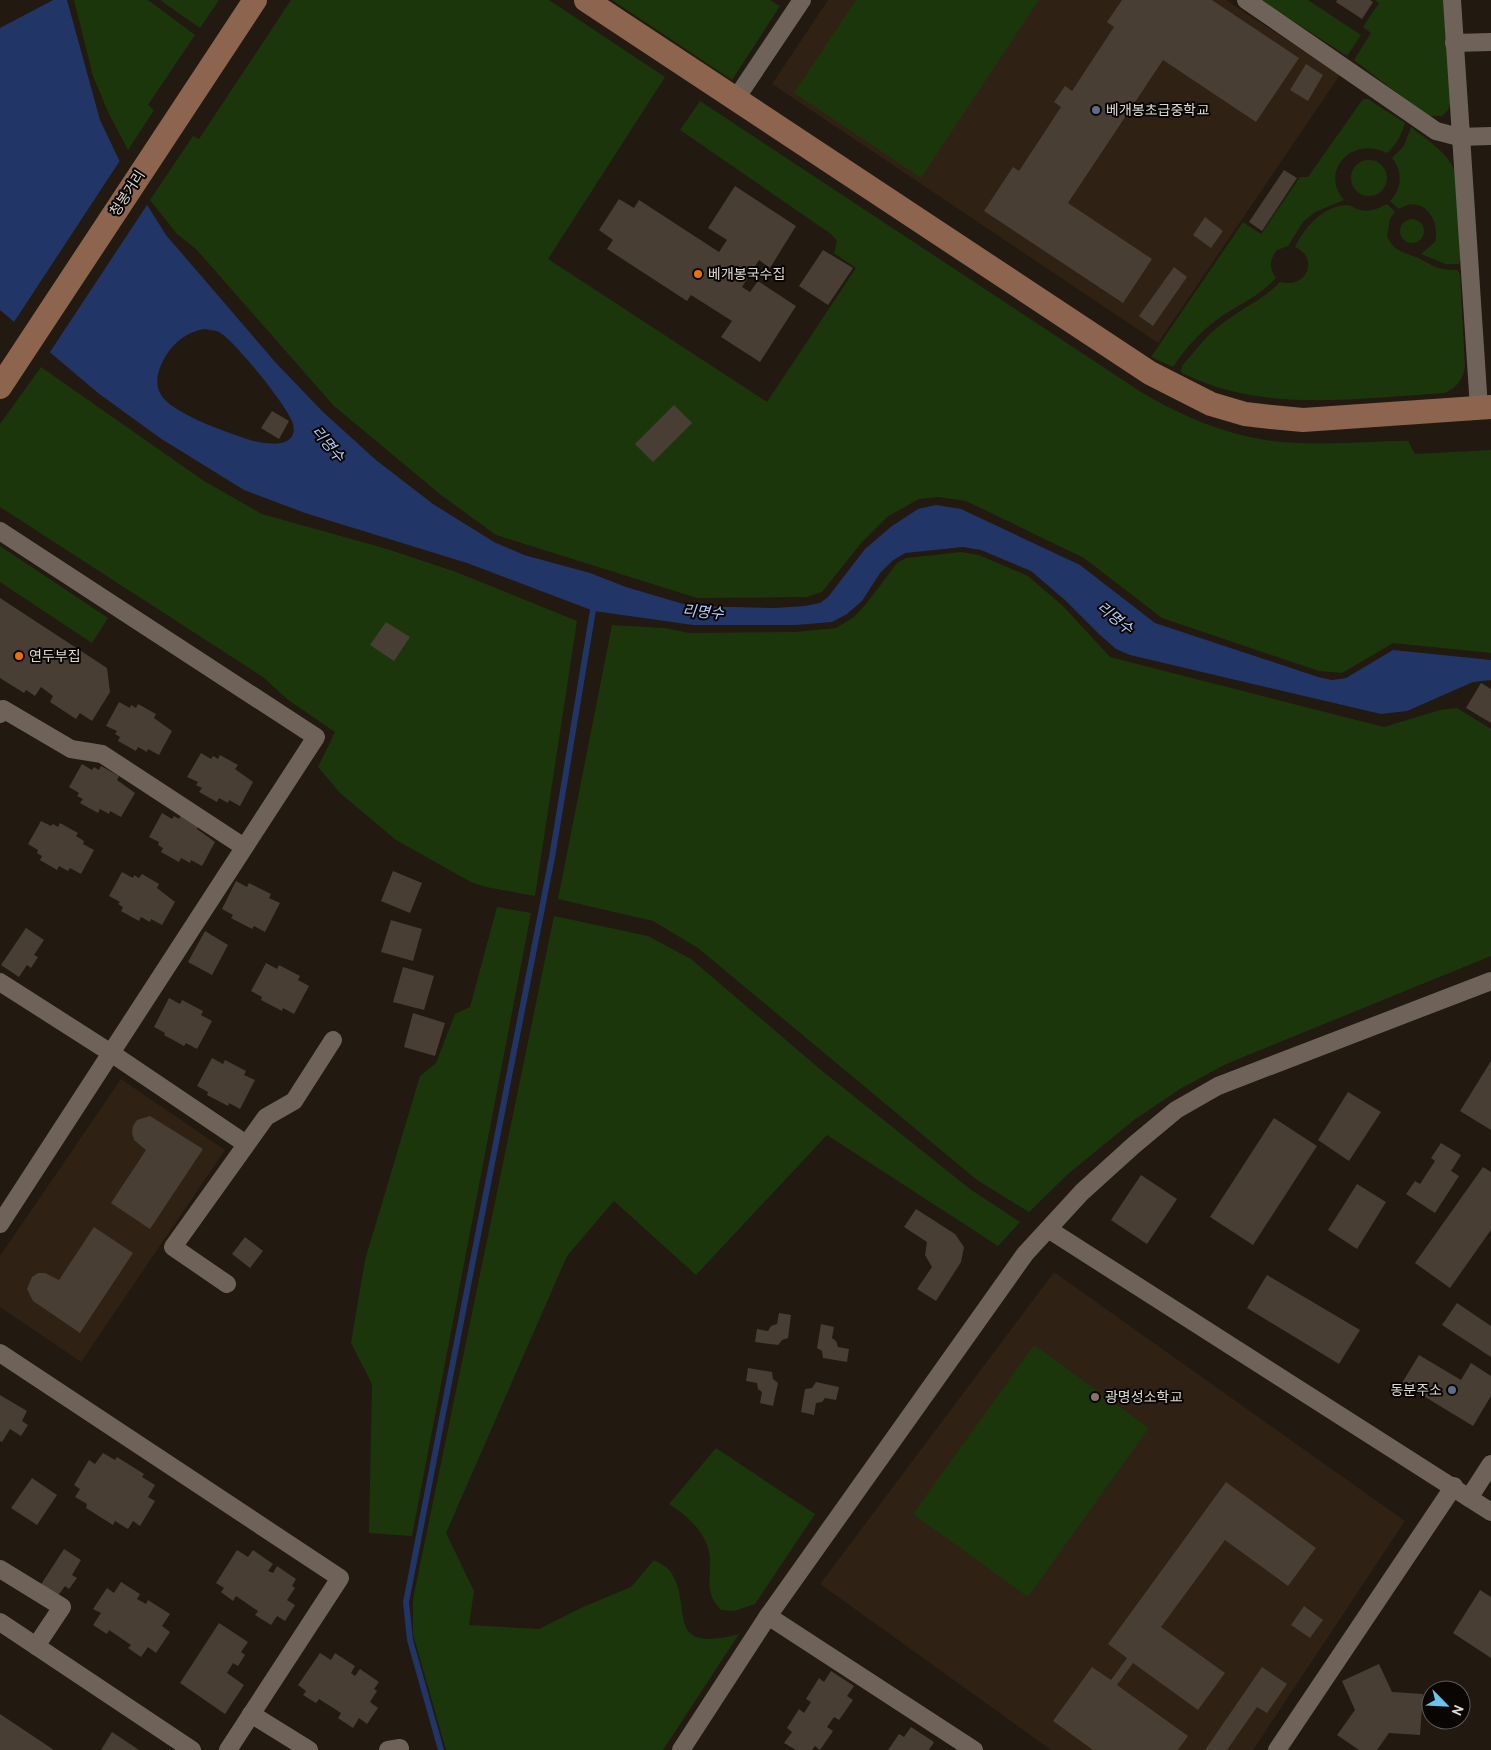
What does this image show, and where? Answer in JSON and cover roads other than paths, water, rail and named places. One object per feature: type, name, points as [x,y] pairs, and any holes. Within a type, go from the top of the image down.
[{"type":"street","name":"청봉거리","points":[[0,387],[256,0]]},
{"type":"street","points":[[586,0],[1150,373],[1211,404],[1245,414],[1303,420],[1485,407],[1459,137],[1452,0]]},
{"type":"street","points":[[735,100],[802,0]]},
{"type":"street","points":[[1246,0],[1436,131],[1459,137],[1491,136]]},
{"type":"street","points":[[1454,43],[1491,42]]},
{"type":"street","points":[[0,531],[316,737],[0,1224]]},
{"type":"street","points":[[0,714],[3,709],[71,749],[102,754],[244,846]]},
{"type":"street","points":[[681,1750],[768,1616],[1025,1254],[1082,1192],[1176,1110],[1218,1086],[1491,981]]},
{"type":"street","points":[[0,982],[111,1053],[246,1144]]},
{"type":"street","points":[[227,1284],[173,1247],[266,1117],[294,1101],[334,1040]]},
{"type":"street","points":[[1048,1230],[1454,1486],[1491,1512]]},
{"type":"street","points":[[0,1353],[340,1578],[228,1750]]},
{"type":"street","points":[[1469,1498],[1491,1464]]},
{"type":"street","points":[[1277,1750],[1454,1486]]},
{"type":"street","points":[[0,1569],[62,1607],[36,1646]]},
{"type":"street","points":[[768,1616],[974,1750]]},
{"type":"street","points":[[0,1622],[192,1750]]},
{"type":"street","points":[[251,1714],[309,1750]]},
{"type":"water","name":"리명수","points":[[53,0],[67,0],[100,120],[119,160],[166,235],[276,363],[323,412],[376,460],[433,504],[494,542],[524,555],[590,573],[626,587],[690,606],[775,608],[805,606],[820,603],[828,597],[865,549],[892,526],[918,509],[936,505],[961,509],[1080,565],[1155,623],[1318,677],[1332,680],[1346,678],[1393,650],[1491,660],[1491,680],[1473,682],[1407,711],[1381,714],[1130,655],[1116,649],[1065,600],[1031,571],[981,550],[963,547],[905,553],[892,561],[880,573],[862,601],[847,614],[832,622],[796,625],[693,625],[594,611],[467,563],[305,513],[244,490],[160,438],[98,393],[0,310],[0,28]],"holes":[[[204,329],[219,332],[260,375],[282,404],[293,424],[291,438],[285,442],[271,444],[228,433],[175,408],[160,393],[157,379],[165,357],[182,338]]]},
{"type":"waterway","points":[[441,1750],[410,1640],[406,1602],[552,857],[594,604]]},
{"type":"place","name":"베개봉초급중학교","points":[[1096,110]]},
{"type":"place","name":"베개봉국수집","points":[[698,274]]},
{"type":"place","name":"연두부집","points":[[19,656]]},
{"type":"place","name":"동분주소","points":[[1452,1390]]},
{"type":"place","name":"광명성소학교","points":[[1095,1397]]}]
